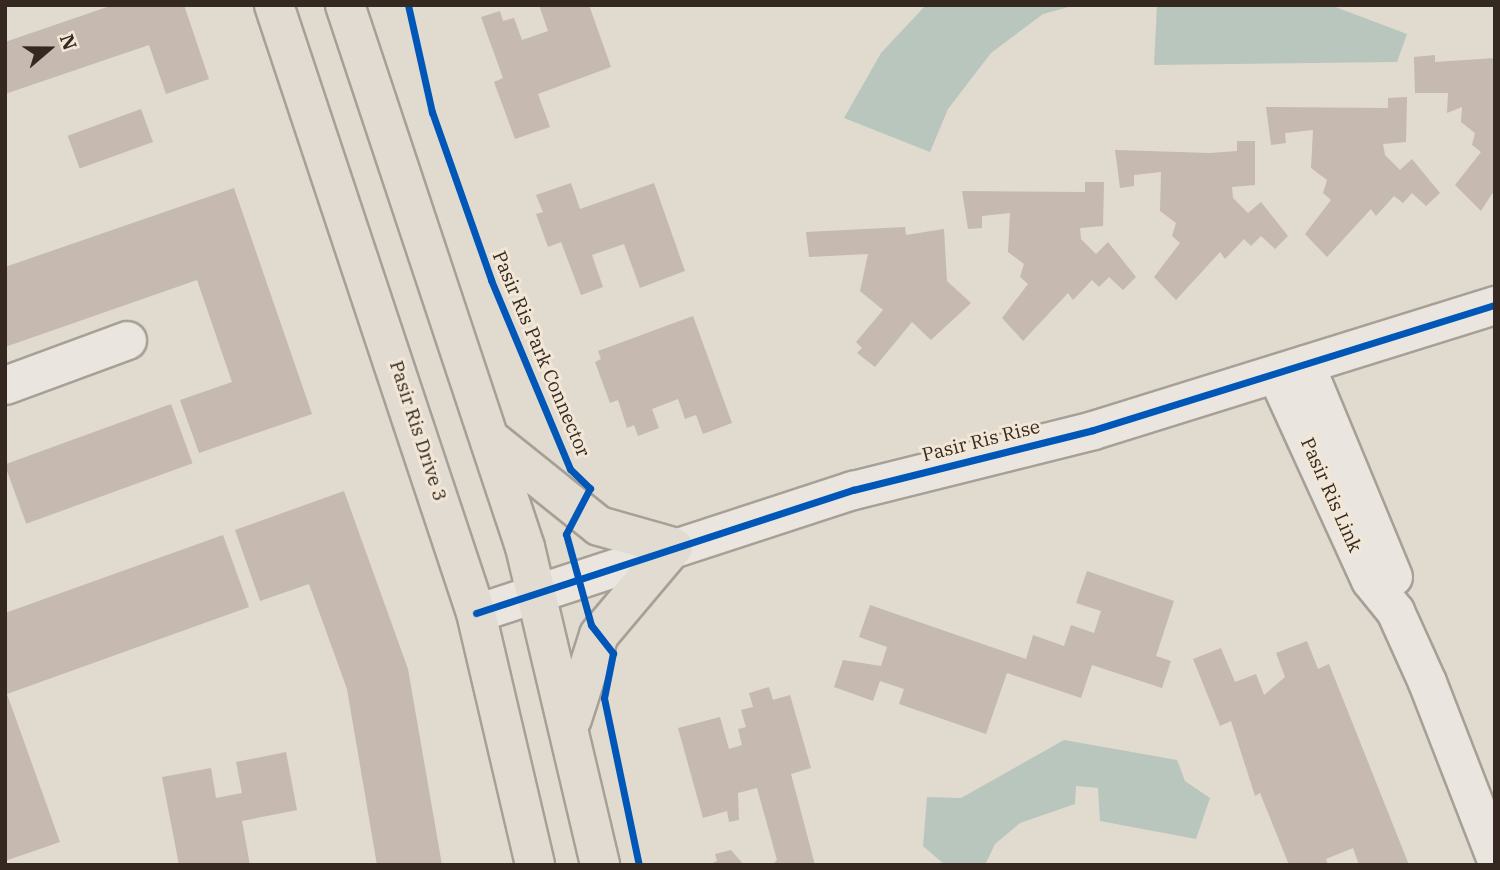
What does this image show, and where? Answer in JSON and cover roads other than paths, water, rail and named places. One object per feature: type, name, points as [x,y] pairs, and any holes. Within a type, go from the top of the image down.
[{"type":"main road","name":"Pasir Ris Drive 3","points":[[274,5],[476,613],[535,865]]},
{"type":"main road","points":[[345,5],[492,441],[539,595],[600,865]]},
{"type":"main road","points":[[492,441],[599,526],[673,547],[599,635],[570,732]]},
{"type":"street","name":"Pasir Ris Rise","points":[[476,613],[539,595],[673,547],[853,490],[1093,430],[1495,305]]},
{"type":"street","points":[[5,385],[127,340]]},
{"type":"street","name":"Pasir Ris Link","points":[[1290,369],[1393,570],[1395,611],[1495,857]]}]
